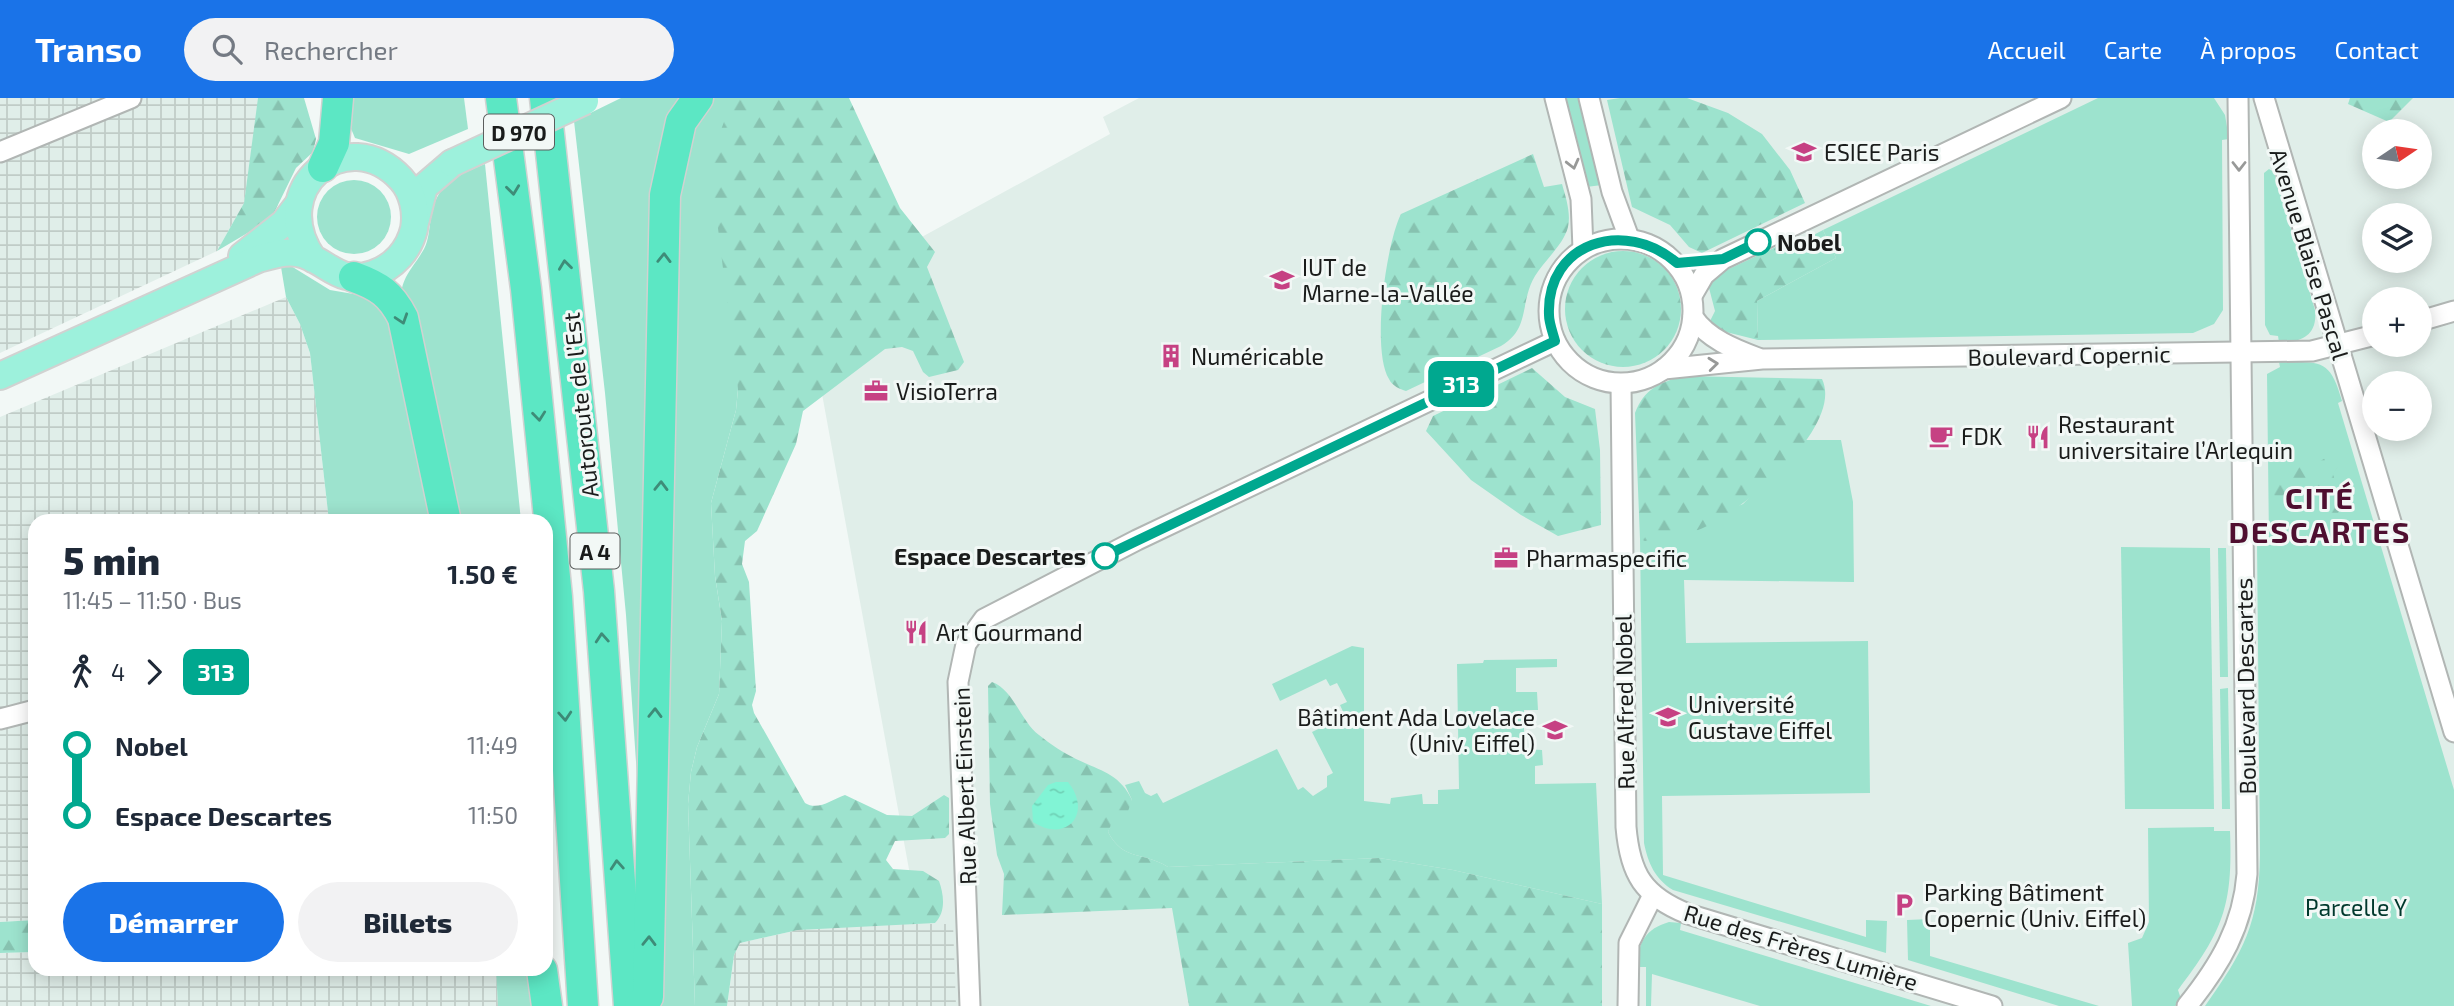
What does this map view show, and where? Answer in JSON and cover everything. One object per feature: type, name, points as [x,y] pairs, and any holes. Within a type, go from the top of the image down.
[{"type":"highway","points":[[323,167],[334,143],[338,98]]},
{"type":"highway","name":"Autoroute de l’Est","points":[[501,98],[526,289],[549,514]]},
{"type":"highway","name":"Autoroute de l’Est","points":[[545,98],[599,591],[629,1006]]},
{"type":"highway","points":[[640,1006],[648,997],[665,195],[681,122],[698,98]]},
{"type":"highway","points":[[354,277],[378,286],[394,299],[402,318],[444,514]]},
{"type":"highway","name":"Autoroute de l’Est","points":[[553,557],[583,1006]]},
{"type":"highway","points":[[543,976],[547,1006]]},
{"type":"main road","name":"D 970","points":[[392,170],[417,174],[452,163],[591,99]]},
{"type":"main road","points":[[0,376],[193,286],[275,254],[303,254],[332,272],[354,277],[372,275],[389,267],[403,255],[411,239],[415,220],[413,201],[405,184],[392,170],[380,162],[351,158],[323,167],[306,184],[297,206],[296,225],[302,243],[313,259]]},
{"type":"main road","name":"D 970","points":[[415,220],[424,187],[452,163]]},
{"type":"main road","points":[[193,286],[269,237],[297,206]]},
{"type":"street","points":[[0,152],[131,98]]},
{"type":"street","points":[[1555,98],[1581,199],[1585,232],[1583,248]]},
{"type":"street","points":[[1589,98],[1612,192],[1629,238]]},
{"type":"street","points":[[1693,294],[1704,275],[1723,259],[2061,98]]},
{"type":"street","name":"Boulevard Descartes","points":[[2188,1006],[2226,952],[2241,917],[2247,874],[2238,98]]},
{"type":"street","name":"Avenue Blaise Pascal","points":[[2264,98],[2454,732]]},
{"type":"street","points":[[1629,238],[1656,247],[1677,263],[1693,294],[1693,317],[1684,346],[1664,369],[1644,380],[1621,384],[1600,381],[1582,372],[1555,341],[1549,316],[1551,289],[1563,266],[1583,248],[1605,240],[1629,238]]},
{"type":"street","points":[[1677,263],[1723,259]]},
{"type":"street","points":[[2432,317],[2454,311]]},
{"type":"street","name":"Boulevard Copernic","points":[[1693,317],[1703,329],[1728,347],[1762,359]]},
{"type":"street","name":"Boulevard Copernic","points":[[1664,369],[1762,359],[2312,351],[2362,339]]},
{"type":"street","name":"Rue Albert Einstein","points":[[970,1006],[958,682],[966,644],[984,619],[1137,540],[1555,341]]},
{"type":"street","name":"Rue Alfred Nobel","points":[[1621,384],[1626,827],[1631,863],[1638,879],[1653,895]]},
{"type":"street","points":[[0,719],[28,712]]},
{"type":"street","points":[[1628,1006],[1629,943],[1653,895]]},
{"type":"street","name":"Rue des Frères Lumière","points":[[1653,895],[1667,905],[1688,914],[1992,1006]]},
{"type":"shaded area","points":[[0,98],[259,98],[244,203],[217,251],[0,353]]},
{"type":"shaded area","name":"Université Gustave Eiffel","points":[[1139,98],[2454,98],[2454,1006],[934,1006],[805,301],[1110,134],[1103,117]]},
{"type":"shaded area","points":[[286,297],[300,324],[310,353],[328,514],[28,514],[28,920],[0,922],[0,417]]},
{"type":"shaded area","points":[[866,924],[953,924],[956,1006],[727,1006],[734,955],[740,943],[798,930]]},
{"type":"shaded area","points":[[28,952],[28,976],[496,976],[498,1006],[0,1006],[0,953]]},
{"type":"green space","points":[[258,98],[304,98],[316,139],[313,152],[296,168],[271,219],[217,251],[244,203]]},
{"type":"green space","points":[[349,98],[464,98],[468,129],[409,154],[355,138],[349,124]]},
{"type":"green space","points":[[621,98],[686,98],[638,791],[626,615],[605,393],[574,121]]},
{"type":"green space","points":[[710,98],[733,98],[738,389],[736,410],[711,503],[715,576],[722,621],[719,694],[697,747],[688,804],[695,1006],[661,1006],[672,219],[692,130]]},
{"type":"green space","points":[[733,98],[849,98],[900,208],[935,252],[927,267],[964,362],[958,370],[929,377],[923,372],[913,351],[902,347],[885,349],[803,411],[796,444],[757,531],[745,541],[742,564],[749,582],[756,691],[752,705],[754,713],[805,803],[815,806],[825,804],[845,795],[887,815],[912,816],[944,795],[949,798],[949,834],[945,838],[895,841],[886,860],[893,869],[923,871],[939,881],[943,903],[939,919],[935,923],[798,930],[740,943],[734,955],[727,1006],[695,1006],[688,804],[697,747],[719,694],[722,621],[715,576],[711,503],[736,410],[738,389],[713,188],[713,151]]},
{"type":"green space","points":[[1563,98],[1579,98],[1602,185],[1586,187]]},
{"type":"green space","points":[[1687,98],[1728,113],[1762,134],[1790,170],[1805,203],[1702,253],[1689,247],[1670,225],[1632,207],[1607,100]]},
{"type":"green space","points":[[2098,98],[2214,98],[2225,115],[2229,139],[2222,140],[2223,310],[2214,324],[2193,333],[1758,340],[1757,301],[1836,258],[1823,230]]},
{"type":"green space","points":[[2350,98],[2413,98],[2392,119],[2382,119],[2348,104]]},
{"type":"green space","points":[[1533,154],[1544,187],[1562,184],[1569,222],[1562,240],[1530,286],[1517,331],[1501,346],[1406,391],[1396,387],[1390,381],[1384,365],[1381,322],[1390,248],[1401,214]]},
{"type":"green space","points":[[485,164],[520,514],[454,514],[401,298],[406,278],[426,245],[437,197],[442,189],[465,172]]},
{"type":"green space","points":[[2269,169],[2274,172],[2315,310],[2314,326],[2310,332],[2300,339],[2287,342],[2279,342],[2278,336],[2270,335],[2265,325],[2264,173]]},
{"type":"green space","points":[[347,180],[361,180],[375,186],[385,196],[391,217],[385,238],[375,248],[361,254],[347,254],[333,248],[323,238],[317,224],[317,210],[323,196],[333,186]]},
{"type":"green space","points":[[1823,230],[1836,258],[1757,301],[1758,340],[1722,331],[1710,321],[1715,311],[1709,288],[1716,275],[1784,243],[1787,249]]},
{"type":"green space","points":[[1623,251],[1645,256],[1664,268],[1676,287],[1681,309],[1676,331],[1664,350],[1645,362],[1623,367],[1601,362],[1582,350],[1570,331],[1565,309],[1570,287],[1582,268],[1601,256]]},
{"type":"green space","points":[[291,266],[330,290],[377,298],[388,319],[430,514],[328,514],[310,353],[300,324],[286,297],[281,267]]},
{"type":"green space","name":"Parcelle Y","points":[[2279,362],[2322,365],[2338,387],[2342,401],[2338,403],[2454,790],[2454,1006],[2205,1006],[2230,969],[2247,936],[2259,879],[2257,542],[2269,541],[2267,374],[2280,367]]},
{"type":"green space","points":[[1532,368],[1565,397],[1595,409],[1600,450],[1601,525],[1558,536],[1521,515],[1471,480],[1426,431],[1433,416]]},
{"type":"green space","points":[[1682,376],[1822,379],[1825,399],[1818,421],[1804,444],[1784,467],[1738,507],[1698,530],[1645,541],[1640,539],[1635,413],[1643,398],[1653,388]]},
{"type":"green space","points":[[1806,440],[1841,440],[1853,502],[1854,582],[1684,580],[1686,643],[1868,641],[1870,793],[1662,796],[1663,875],[1866,937],[1866,920],[1887,921],[1886,953],[1673,890],[1661,881],[1653,870],[1644,843],[1640,539],[1660,537],[1743,504]]},
{"type":"green space","points":[[2337,444],[2345,447],[2345,455],[2333,474],[2342,507],[2336,516],[2330,517],[2322,511],[2315,493],[2310,494],[2297,510],[2288,513],[2278,510],[2270,478],[2276,456],[2285,453],[2298,454],[2307,469],[2327,457]]},
{"type":"green space","points":[[2121,547],[2210,548],[2214,809],[2125,809]]},
{"type":"green space","points":[[2218,548],[2226,548],[2228,677],[2220,677]]},
{"type":"green space","points":[[1352,646],[1364,648],[1364,801],[1390,804],[1391,798],[1422,794],[1423,804],[1438,804],[1438,790],[1459,789],[1457,664],[1483,663],[1484,660],[1557,659],[1557,667],[1516,668],[1516,692],[1537,692],[1538,710],[1524,710],[1524,749],[1542,750],[1543,765],[1535,766],[1535,784],[1596,783],[1602,904],[1453,870],[1379,858],[1168,867],[1127,852],[1114,841],[1108,832],[1112,820],[1132,800],[1125,785],[1139,781],[1145,793],[1151,796],[1157,793],[1163,803],[1277,749],[1298,790],[1303,787],[1313,796],[1327,787],[1327,776],[1333,773],[1312,732],[1345,716],[1340,705],[1347,702],[1337,683],[1330,686],[1326,679],[1280,701],[1272,684]]},
{"type":"green space","points":[[992,682],[1006,692],[1027,722],[1043,738],[1071,757],[1109,774],[1122,784],[1132,800],[1127,814],[1113,820],[1108,832],[1127,852],[1168,867],[1379,858],[1453,870],[1602,904],[1602,1006],[1189,1006],[1172,908],[1002,915],[1004,874],[997,855],[990,804],[988,686]]},
{"type":"green space","points":[[2228,688],[2230,809],[2222,809],[2220,689]]},
{"type":"green space","points":[[2214,827],[2214,831],[2230,831],[2227,899],[2215,934],[2178,990],[2181,999],[2175,1006],[2132,1006],[2128,943],[2142,938],[2149,922],[2148,828]]},
{"type":"green space","points":[[1930,919],[1930,956],[2099,1006],[2059,1006],[1908,960],[1907,920]]},
{"type":"green space","points":[[28,920],[28,952],[0,953],[0,922]]},
{"type":"green space","points":[[1669,922],[1681,923],[1680,930],[1931,1006],[1760,1006],[1652,974],[1651,1006],[1646,1006],[1646,967],[1637,967],[1639,951],[1649,933]]},
{"type":"green space","points":[[496,976],[528,976],[533,1006],[498,1006]]},
{"type":"water","points":[[1068,782],[1078,804],[1077,814],[1073,822],[1066,827],[1045,828],[1033,822],[1032,806],[1048,785]]},
{"type":"bus line","name":"313","points":[[1105,556],[1555,341],[1549,316],[1551,289],[1563,266],[1583,248],[1605,240],[1629,238],[1656,247],[1677,263],[1723,259],[1758,242]]},
{"type":"place","name":"ESIEE Paris","points":[[1804,152]]},
{"type":"place","name":"Nobel","points":[[1758,242]]},
{"type":"place","name":"IUT de Marne-la-Vallée","points":[[1282,280]]},
{"type":"place","name":"Numéricable","points":[[1171,356]]},
{"type":"place","name":"VisioTerra","points":[[876,391]]},
{"type":"place","name":"FDK","points":[[1941,436]]},
{"type":"place","name":"Restaurant universitaire l’Arlequin","points":[[2038,437]]},
{"type":"place","name":"Espace Descartes","points":[[1105,556]]},
{"type":"place","name":"Pharmaspecific","points":[[1506,558]]},
{"type":"place","name":"Art Gourmand","points":[[916,632]]},
{"type":"place","name":"Université Gustave Eiffel","points":[[1668,717]]},
{"type":"place","name":"Bâtiment Ada Lovelace (Univ. Eiffel)","points":[[1555,730]]},
{"type":"place","name":"Parking Bâtiment Copernic (Univ. Eiffel)","points":[[1904,905]]},
{"type":"district","name":"CITÉ DESCARTES","points":[[2320,514]]}]
